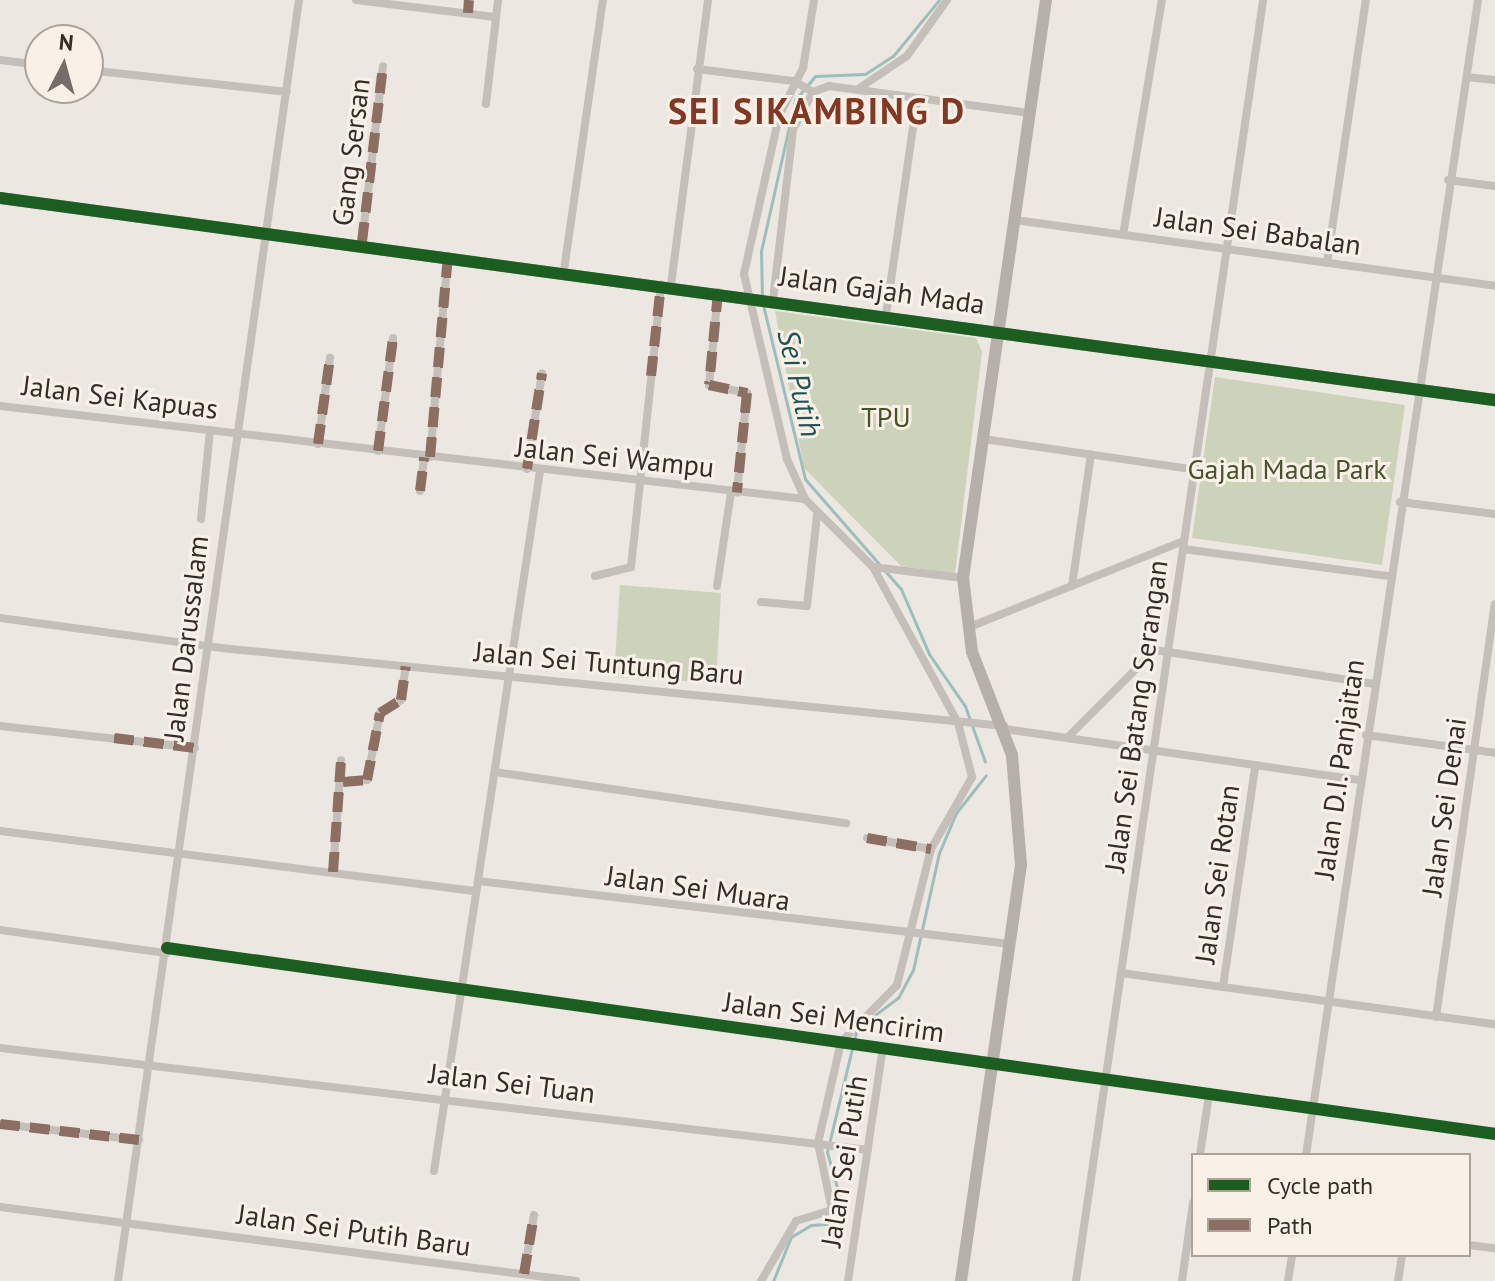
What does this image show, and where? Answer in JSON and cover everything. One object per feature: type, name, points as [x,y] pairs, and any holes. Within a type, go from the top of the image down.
[{"type":"street","name":"Jalan Darussalam","points":[[118,1281],[195,748],[263,229],[287,92],[299,0]]},
{"type":"street","points":[[356,0],[495,17]]},
{"type":"street","points":[[468,13],[469,0]]},
{"type":"street","points":[[486,104],[498,0]]},
{"type":"street","points":[[564,270],[603,0]]},
{"type":"street","points":[[595,576],[630,570],[639,480],[708,0]]},
{"type":"street","points":[[761,1281],[796,1221],[832,1210],[821,1143],[842,1042],[897,985],[913,936],[931,849],[972,777],[962,723],[876,568],[817,516],[805,499],[787,459],[747,296],[747,241],[803,68],[814,0]]},
{"type":"street","points":[[858,89],[907,56],[947,0]]},
{"type":"street","points":[[961,1281],[1010,944],[1021,831],[1004,727],[967,628],[963,578],[1046,0]]},
{"type":"street","points":[[1123,235],[1162,0]]},
{"type":"street","name":"Jalan Sei Batang Serangan","points":[[1076,1281],[1224,249],[1263,0]]},
{"type":"street","points":[[1327,263],[1366,0]]},
{"type":"street","name":"Jalan D.I. Panjaitan","points":[[1306,1153],[1416,389],[1478,0]]},
{"type":"street","points":[[0,60],[24,63]]},
{"type":"street","name":"Gang Sersan","points":[[362,242],[383,66]]},
{"type":"street","points":[[697,69],[796,82],[811,90],[858,89],[1030,113]]},
{"type":"street","points":[[104,72],[287,92]]},
{"type":"street","points":[[1467,77],[1495,80]]},
{"type":"street","points":[[770,299],[793,129],[811,90]]},
{"type":"street","points":[[886,315],[917,99]]},
{"type":"street","points":[[1448,180],[1495,186]]},
{"type":"street","name":"Jalan Gajah Mada","points":[[0,198],[362,242],[1495,400]]},
{"type":"street","name":"Jalan Sei Babalan","points":[[1015,220],[1495,286]]},
{"type":"street","points":[[420,491],[427,457],[448,256]]},
{"type":"street","points":[[717,586],[747,393],[708,384],[718,292]]},
{"type":"street","points":[[378,451],[393,338]]},
{"type":"street","points":[[318,444],[330,358]]},
{"type":"street","points":[[527,469],[542,373]]},
{"type":"street","name":"Jalan Sei Kapuas","points":[[0,406],[235,432]]},
{"type":"street","points":[[201,519],[210,430]]},
{"type":"street","name":"Jalan Sei Wampu","points":[[235,432],[540,471],[805,499]]},
{"type":"street","points":[[983,439],[1192,469]]},
{"type":"street","points":[[1072,586],[1091,454]]},
{"type":"street","points":[[434,1171],[540,471]]},
{"type":"street","points":[[1400,502],[1495,514]]},
{"type":"street","points":[[761,602],[807,606],[817,516]]},
{"type":"street","points":[[967,628],[1183,545],[1389,576]]},
{"type":"street","points":[[876,568],[963,578]]},
{"type":"street","name":"Jalan Sei Denai","points":[[1436,1017],[1495,604]]},
{"type":"street","name":"Jalan Sei Tuntung Baru","points":[[0,618],[209,645],[1004,727],[1070,735],[1255,767],[1360,780]]},
{"type":"street","points":[[1070,735],[1136,661],[1168,650],[1374,684]]},
{"type":"street","points":[[343,782],[367,780],[380,713],[401,700],[406,666]]},
{"type":"street","points":[[0,726],[195,748]]},
{"type":"street","points":[[1366,735],[1495,753]]},
{"type":"street","points":[[333,872],[343,782],[341,760]]},
{"type":"street","name":"Jalan Sei Rotan","points":[[1223,987],[1255,767]]},
{"type":"street","points":[[495,772],[846,823]]},
{"type":"street","points":[[0,831],[476,891]]},
{"type":"street","points":[[867,838],[931,849]]},
{"type":"street","name":"Jalan Sei Muara","points":[[478,881],[913,936],[930,934],[1010,944]]},
{"type":"street","name":"Jalan Sei Mencirim","points":[[0,930],[463,989],[1495,1134]]},
{"type":"street","points":[[1121,973],[1495,1024]]},
{"type":"street","name":"Jalan Sei Tuan","points":[[0,1048],[150,1067],[445,1097],[868,1150]]},
{"type":"street","name":"Jalan Sei Putih","points":[[848,1281],[883,1048]]},
{"type":"street","points":[[1200,1153],[1209,1094]]},
{"type":"street","points":[[0,1124],[139,1140]]},
{"type":"street","name":"Jalan Sei Putih Baru","points":[[0,1207],[576,1281]]},
{"type":"street","points":[[524,1274],[534,1215]]},
{"type":"street","points":[[1182,1281],[1191,1217]]},
{"type":"street","points":[[1471,1245],[1495,1248]]},
{"type":"street","points":[[1288,1281],[1292,1257]]},
{"type":"street","points":[[1398,1281],[1402,1257]]},
{"type":"green space","name":"TPU","points":[[775,311],[976,338],[982,352],[955,574],[901,566],[804,468]]},
{"type":"green space","name":"Gajah Mada Park","points":[[1215,377],[1405,405],[1382,565],[1192,538]]},
{"type":"green space","points":[[620,585],[721,593],[716,683],[614,677]]},
{"type":"waterway","name":"Sei Putih","points":[[762,298],[761,251],[795,100],[815,76],[865,74],[893,56],[939,0]]},
{"type":"waterway","name":"Sei Putih","points":[[763,305],[805,479],[901,589],[929,654],[965,706],[985,762]]},
{"type":"waterway","name":"Sei Putih","points":[[867,1021],[898,998],[913,970],[939,853],[956,813],[986,775]]},
{"type":"waterway","name":"Sei Putih","points":[[773,1281],[791,1237],[811,1225],[837,1223],[844,1212],[827,1152],[856,1032]]},
{"type":"marked path","points":[[468,13],[469,0]]},
{"type":"marked path","points":[[362,242],[383,66]]},
{"type":"marked path","points":[[430,457],[448,256]]},
{"type":"marked path","points":[[651,376],[661,284]]},
{"type":"marked path","points":[[718,292],[709,385],[747,393],[737,492]]},
{"type":"marked path","points":[[378,451],[393,338]]},
{"type":"marked path","points":[[318,444],[330,358]]},
{"type":"marked path","points":[[527,469],[542,373]]},
{"type":"marked path","points":[[420,491],[424,457]]},
{"type":"marked path","points":[[343,782],[367,780],[380,713],[401,700],[406,666]]},
{"type":"marked path","points":[[114,738],[195,748]]},
{"type":"marked path","points":[[333,872],[341,760]]},
{"type":"marked path","points":[[867,838],[931,849]]},
{"type":"marked path","points":[[0,1124],[139,1140]]},
{"type":"marked path","points":[[524,1274],[534,1215]]},
{"type":"cycle path","points":[[0,198],[1495,400]]},
{"type":"cycle path","points":[[167,948],[1495,1134]]},
{"type":"district","name":"SEI SIKAMBING D","points":[[817,111]]}]
